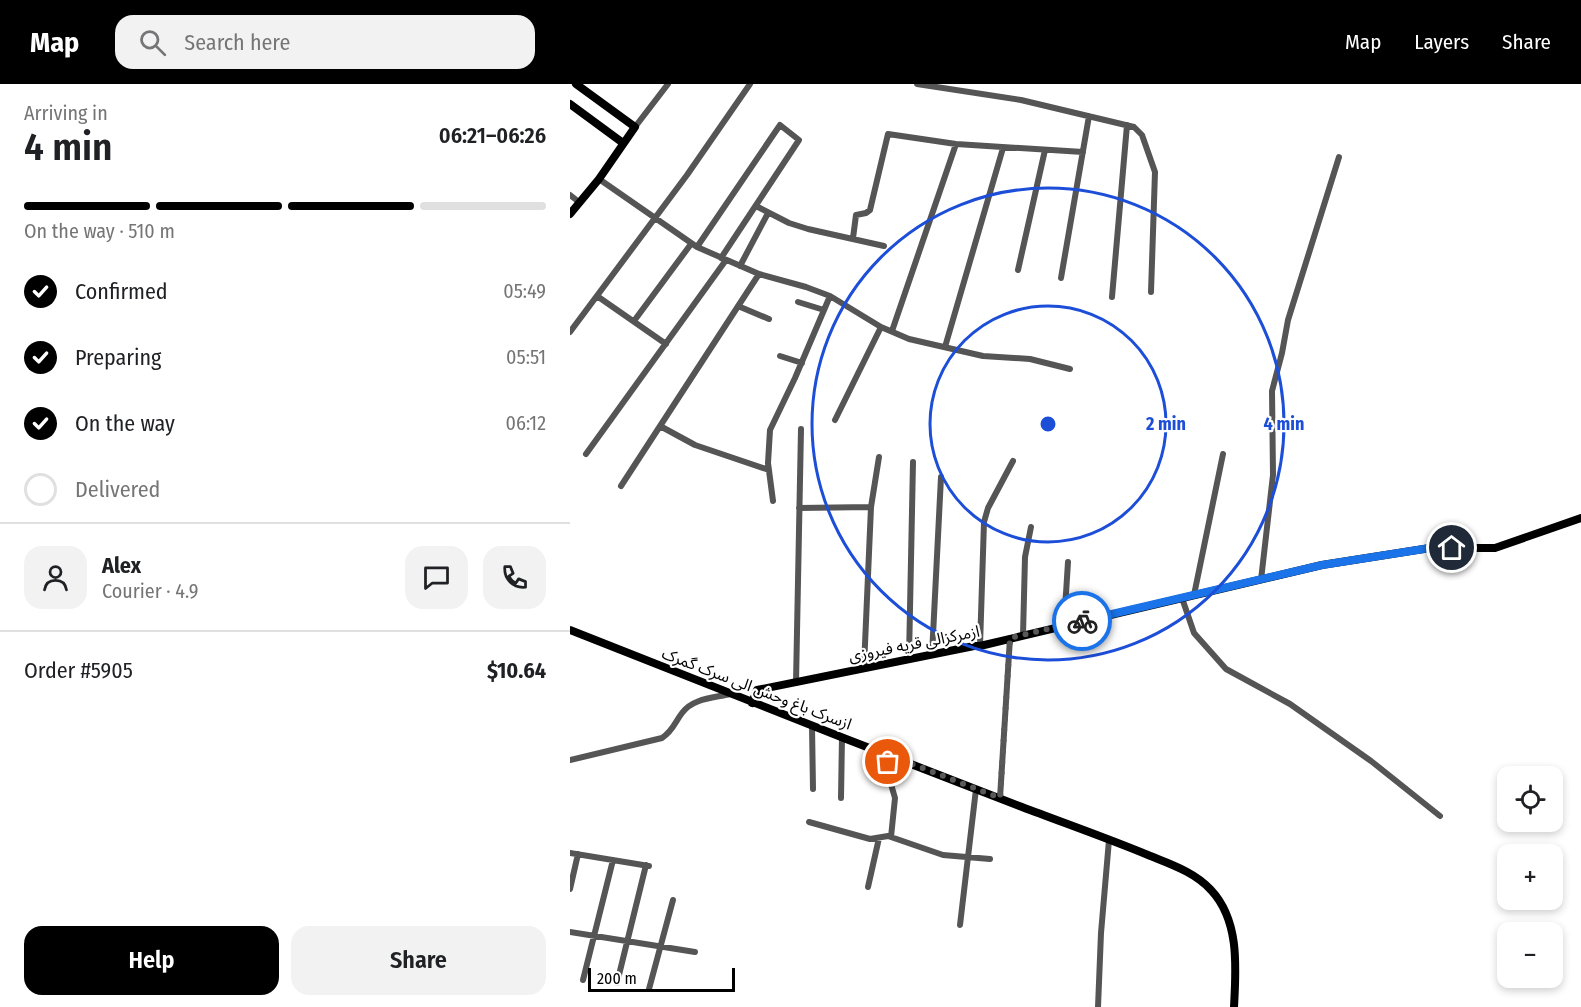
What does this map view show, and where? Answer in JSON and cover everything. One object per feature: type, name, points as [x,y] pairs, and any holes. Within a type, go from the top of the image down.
[{"type":"main road","points":[[570,214],[635,127],[576,84]]},
{"type":"main road","points":[[570,104],[623,143]]},
{"type":"main road","name":"ازمرکزالی قریه فیروزی","points":[[752,703],[757,690],[909,658],[980,646],[1322,565],[1430,548],[1496,548],[1581,518]]},
{"type":"main road","name":"ازسرک باغ وحش الی سرک گمرک","points":[[570,630],[752,703],[1174,865],[1205,884],[1216,896],[1224,910],[1234,938],[1234,1007]]},
{"type":"street","points":[[635,127],[668,84]]},
{"type":"street","points":[[917,84],[1021,100],[1134,127],[1142,135],[1155,172],[1151,292]]},
{"type":"street","points":[[570,332],[687,175],[747,85]]},
{"type":"street","points":[[1061,278],[1089,116]]},
{"type":"street","points":[[586,454],[724,259],[800,140],[780,125],[694,246],[634,321]]},
{"type":"street","points":[[1112,297],[1126,125]]},
{"type":"street","points":[[853,238],[856,215],[870,210],[888,134],[956,144],[1083,152]]},
{"type":"street","points":[[892,331],[956,144]]},
{"type":"street","points":[[945,347],[1003,148]]},
{"type":"street","points":[[1018,270],[1045,150]]},
{"type":"street","points":[[1261,580],[1273,475],[1272,391],[1288,320],[1338,157]]},
{"type":"street","points":[[599,178],[694,246],[759,273],[830,296],[881,327],[909,339],[983,356],[1030,359],[1070,369]]},
{"type":"street","points":[[570,195],[579,202]]},
{"type":"street","points":[[756,206],[789,223],[808,229],[884,246]]},
{"type":"street","points":[[740,266],[768,213]]},
{"type":"street","points":[[621,486],[759,273]]},
{"type":"street","points":[[597,296],[666,344]]},
{"type":"street","points":[[773,501],[769,470],[770,430],[830,296]]},
{"type":"street","points":[[798,302],[824,310]]},
{"type":"street","points":[[738,306],[769,319]]},
{"type":"street","points":[[835,420],[881,327]]},
{"type":"street","points":[[780,356],[801,363]]},
{"type":"street","points":[[660,426],[695,445],[769,470]]},
{"type":"street","points":[[796,682],[801,429]]},
{"type":"street","points":[[1194,595],[1223,454]]},
{"type":"street","points":[[864,667],[872,507],[879,457]]},
{"type":"street","points":[[980,646],[983,525],[988,508],[1013,461]]},
{"type":"street","points":[[909,658],[913,462]]},
{"type":"street","points":[[932,655],[941,477]]},
{"type":"street","points":[[799,508],[872,507]]},
{"type":"street","points":[[1023,635],[1025,557],[1031,527]]},
{"type":"street","points":[[1064,625],[1068,562]]},
{"type":"street","points":[[1182,598],[1194,633],[1226,669],[1290,704],[1371,761],[1440,816]]},
{"type":"street","points":[[1000,798],[1010,638]]},
{"type":"street","points":[[570,760],[662,738],[670,734],[687,707],[700,700],[730,694]]},
{"type":"street","points":[[812,726],[813,789]]},
{"type":"street","points":[[841,798],[842,737]]},
{"type":"street","points":[[889,755],[887,770],[895,798],[891,837]]},
{"type":"street","points":[[960,925],[976,789]]},
{"type":"street","points":[[809,822],[870,839],[891,837],[943,855],[990,860]]},
{"type":"street","points":[[868,887],[879,838]]},
{"type":"street","points":[[1098,1007],[1101,933],[1109,840]]},
{"type":"street","points":[[570,853],[648,865],[617,983]]},
{"type":"street","points":[[570,889],[578,854]]},
{"type":"street","points":[[583,980],[613,860]]},
{"type":"street","points":[[649,989],[673,900]]},
{"type":"street","points":[[570,932],[695,952]]},
{"type":"way so far","points":[[888,762],[889,755],[1000,798],[1010,638],[1082,621]]},
{"type":"route","points":[[1082,621],[1322,565],[1430,548],[1452,548]]}]
